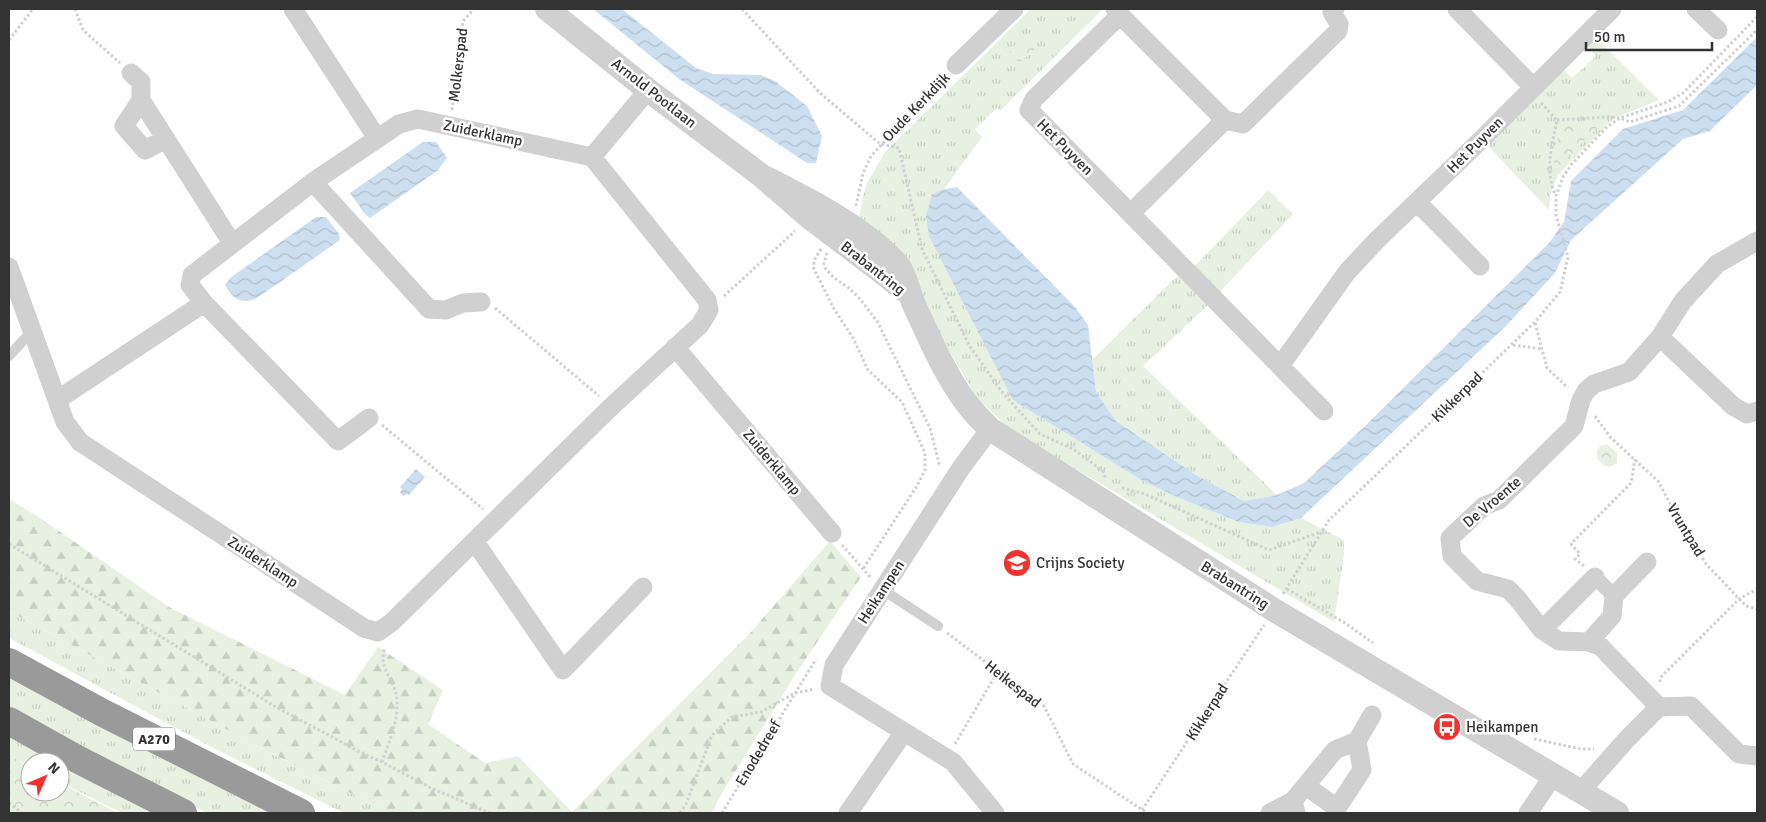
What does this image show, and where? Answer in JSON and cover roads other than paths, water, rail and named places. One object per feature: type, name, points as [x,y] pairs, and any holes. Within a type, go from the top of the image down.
[{"type":"highway","name":"A270","points":[[9,662],[103,713],[301,813]]},
{"type":"highway","points":[[9,721],[77,759],[183,813]]},
{"type":"street","points":[[293,9],[377,138]]},
{"type":"street","name":"Arnold Pootlaan","points":[[547,9],[648,90],[762,176],[819,205],[838,232]]},
{"type":"street","name":"Oude Kerkdijk","points":[[956,65],[1014,9]]},
{"type":"street","points":[[1457,9],[1534,87]]},
{"type":"street","name":"Het Puyven","points":[[1280,366],[1347,272],[1376,241],[1612,9]]},
{"type":"street","points":[[1696,9],[1718,30]]},
{"type":"street","points":[[1131,213],[1225,120],[1243,124],[1338,31],[1339,24],[1332,10]]},
{"type":"street","name":"Het Puyven","points":[[1225,120],[1117,12],[1034,98],[1029,110],[1324,411]]},
{"type":"street","points":[[131,73],[141,82],[141,100],[232,243]]},
{"type":"street","points":[[592,157],[648,90]]},
{"type":"street","points":[[141,100],[124,126],[145,150],[166,139]]},
{"type":"street","name":"Zuiderklamp","points":[[9,267],[65,422],[80,442],[364,628],[378,632],[392,622],[612,406],[700,325],[709,310],[707,300],[592,157],[418,119],[399,124],[313,182],[232,243],[192,275],[190,285],[204,303],[338,441],[369,418]]},
{"type":"street","points":[[313,182],[429,309],[446,310],[463,303],[481,302]]},
{"type":"street","points":[[1417,202],[1480,266]]},
{"type":"street","name":"Brabantring","points":[[838,232],[865,236],[900,268],[910,296],[958,390],[971,409],[990,429],[1274,610],[1617,813]]},
{"type":"street","name":"De Vroente","points":[[1589,642],[1559,641],[1542,630],[1518,598],[1508,589],[1477,581],[1452,556],[1450,538],[1484,506],[1499,500],[1574,426],[1581,400],[1586,391],[1594,384],[1629,372],[1660,337],[1683,301],[1717,264],[1757,241]]},
{"type":"street","points":[[57,400],[204,303]]},
{"type":"street","points":[[1660,337],[1733,406],[1747,414],[1757,411]]},
{"type":"street","name":"Zuiderklamp","points":[[675,347],[832,533]]},
{"type":"street","name":"Heikampen","points":[[990,429],[961,468],[834,665],[830,686],[952,762],[995,813]]},
{"type":"street","points":[[475,542],[563,670],[643,587]]},
{"type":"street","points":[[1647,562],[1614,596],[1612,616],[1589,642],[1600,646],[1659,707]]},
{"type":"street","points":[[1542,630],[1595,577],[1614,596]]},
{"type":"street","points":[[1581,791],[1627,739],[1659,707],[1691,706],[1739,754],[1757,756]]},
{"type":"street","points":[[1270,813],[1295,807],[1306,786],[1335,750],[1357,741],[1372,715]]},
{"type":"street","points":[[848,813],[904,732]]},
{"type":"street","points":[[1306,786],[1337,808],[1362,770],[1357,741]]},
{"type":"street","points":[[1528,813],[1553,776]]},
{"type":"lane","points":[[9,356],[31,332]]},
{"type":"lane","points":[[882,590],[938,626]]},
{"type":"water","points":[[593,9],[622,9],[696,68],[713,74],[761,75],[775,81],[807,106],[822,136],[816,163],[807,163],[679,79]]},
{"type":"water","points":[[1757,37],[1757,85],[1710,131],[1683,139],[1571,240],[1555,273],[1507,325],[1301,518],[1272,527],[1239,522],[1179,498],[1141,480],[1013,400],[929,236],[926,216],[932,194],[944,189],[957,187],[1075,307],[1088,325],[1096,392],[1116,421],[1196,475],[1244,501],[1277,495],[1304,483],[1363,428],[1549,243],[1564,222],[1571,181],[1623,129],[1683,110]]},
{"type":"water","points":[[423,142],[436,142],[447,158],[437,171],[370,218],[364,213],[350,193]]},
{"type":"water","points":[[316,217],[326,217],[339,234],[340,240],[257,298],[242,301],[231,294],[225,285],[230,278]]},
{"type":"water","points":[[416,469],[425,477],[409,495],[403,496],[400,492],[402,489],[400,487]]},
{"type":"place","name":"Crijns Society","points":[[1017,563]]},
{"type":"place","name":"Heikampen","points":[[1447,727]]}]
